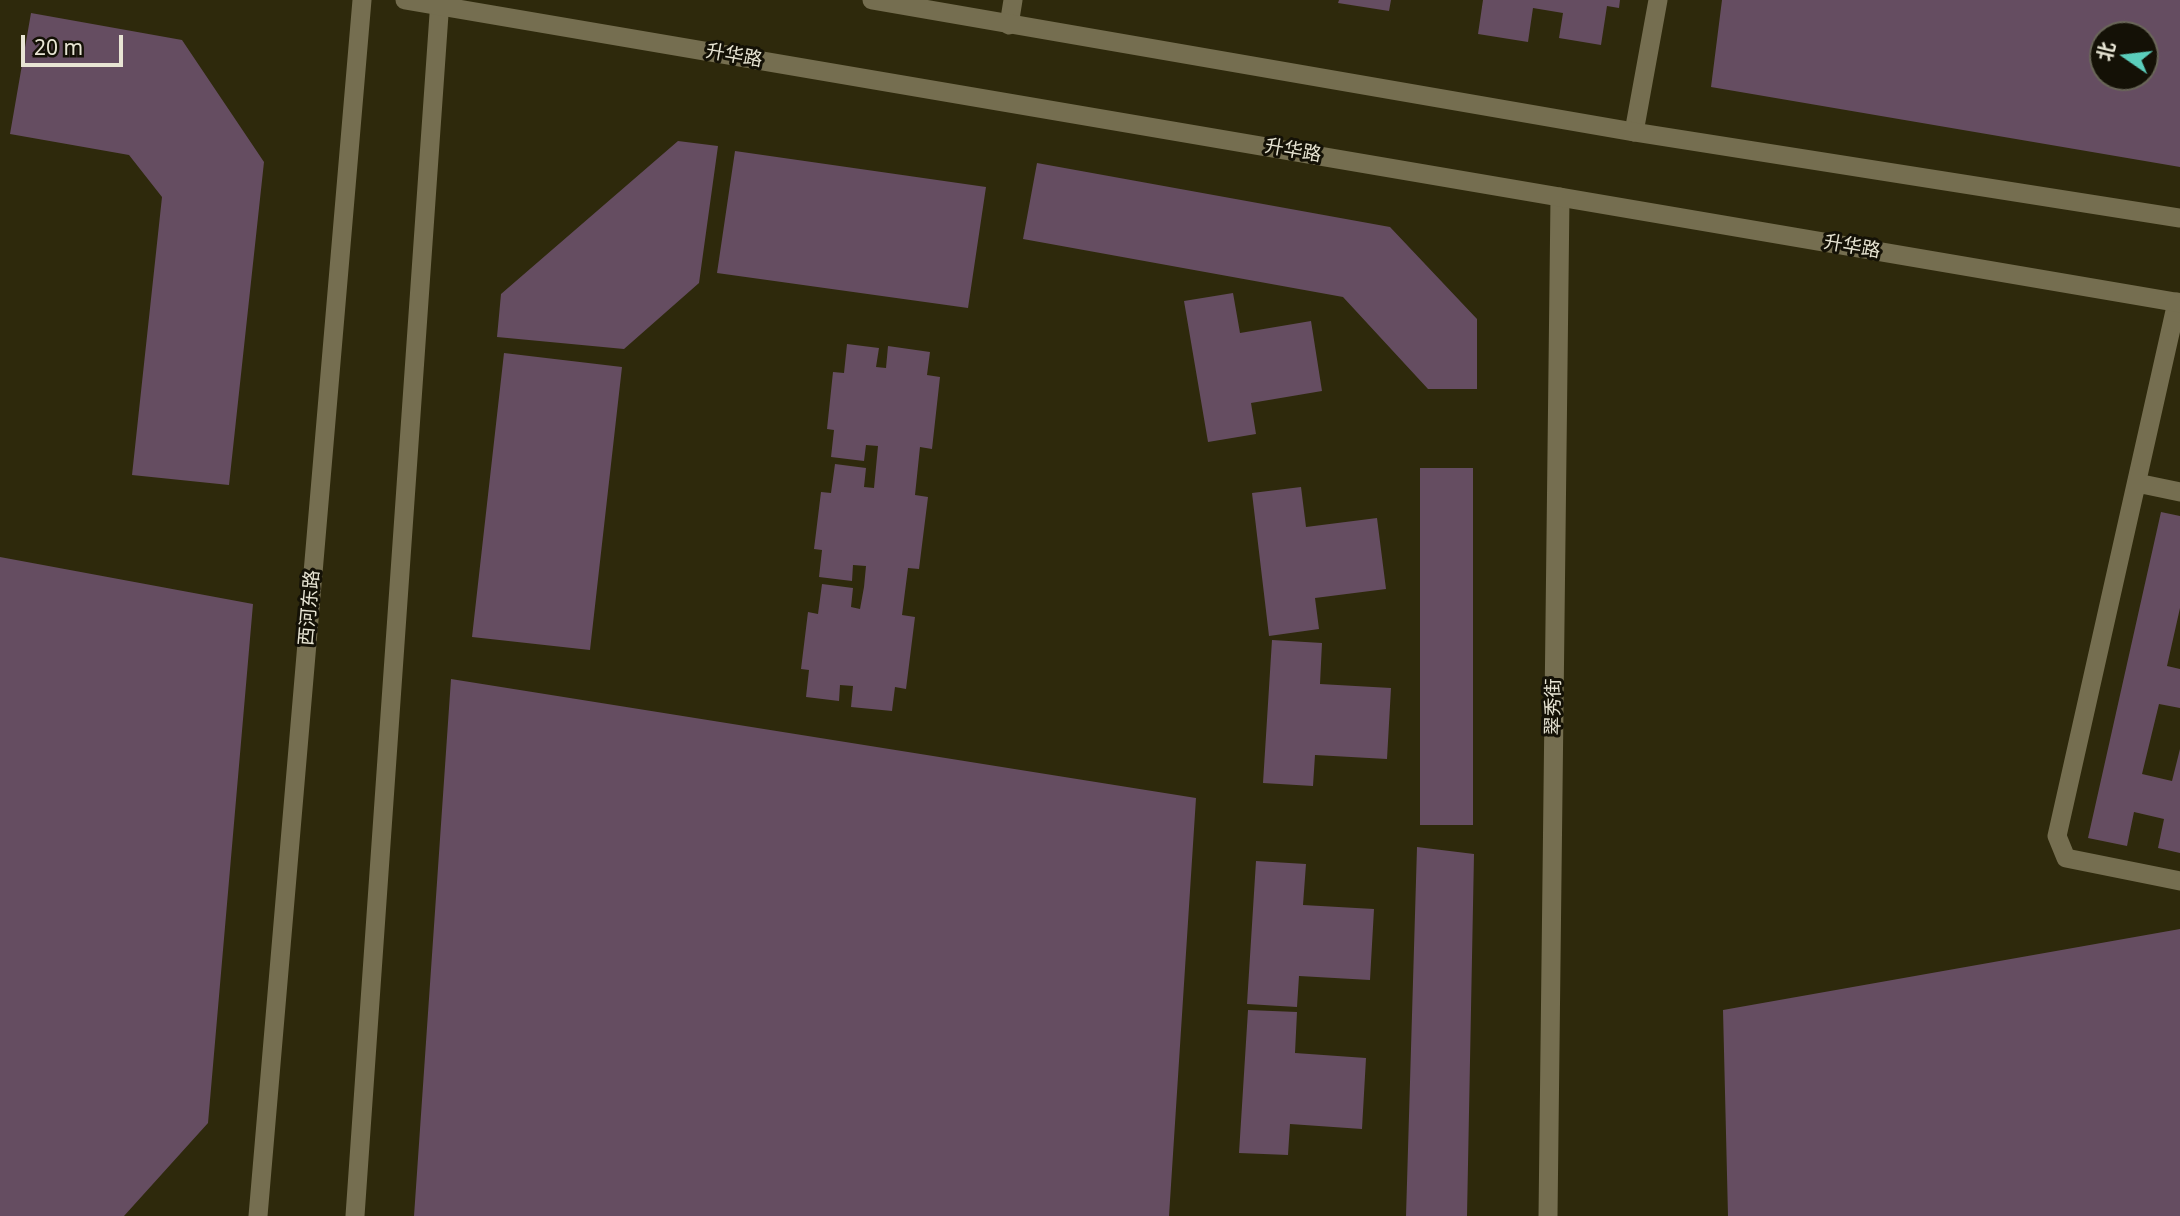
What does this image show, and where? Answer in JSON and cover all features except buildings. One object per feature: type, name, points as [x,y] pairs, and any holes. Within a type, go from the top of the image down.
[{"type":"street","name":"西河东路","points":[[258,1216],[362,0]]},
{"type":"street","name":"升华路","points":[[405,0],[440,3],[2179,302]]},
{"type":"street","points":[[872,0],[1634,132],[2180,218]]},
{"type":"street","points":[[1009,25],[1013,0]]},
{"type":"street","points":[[1634,132],[1658,0]]},
{"type":"street","points":[[355,1216],[440,3]]},
{"type":"street","name":"翠秀街","points":[[1548,1216],[1560,197]]},
{"type":"street","points":[[2179,302],[2057,836],[2066,858],[2180,881]]},
{"type":"street","points":[[2137,483],[2180,492]]}]
